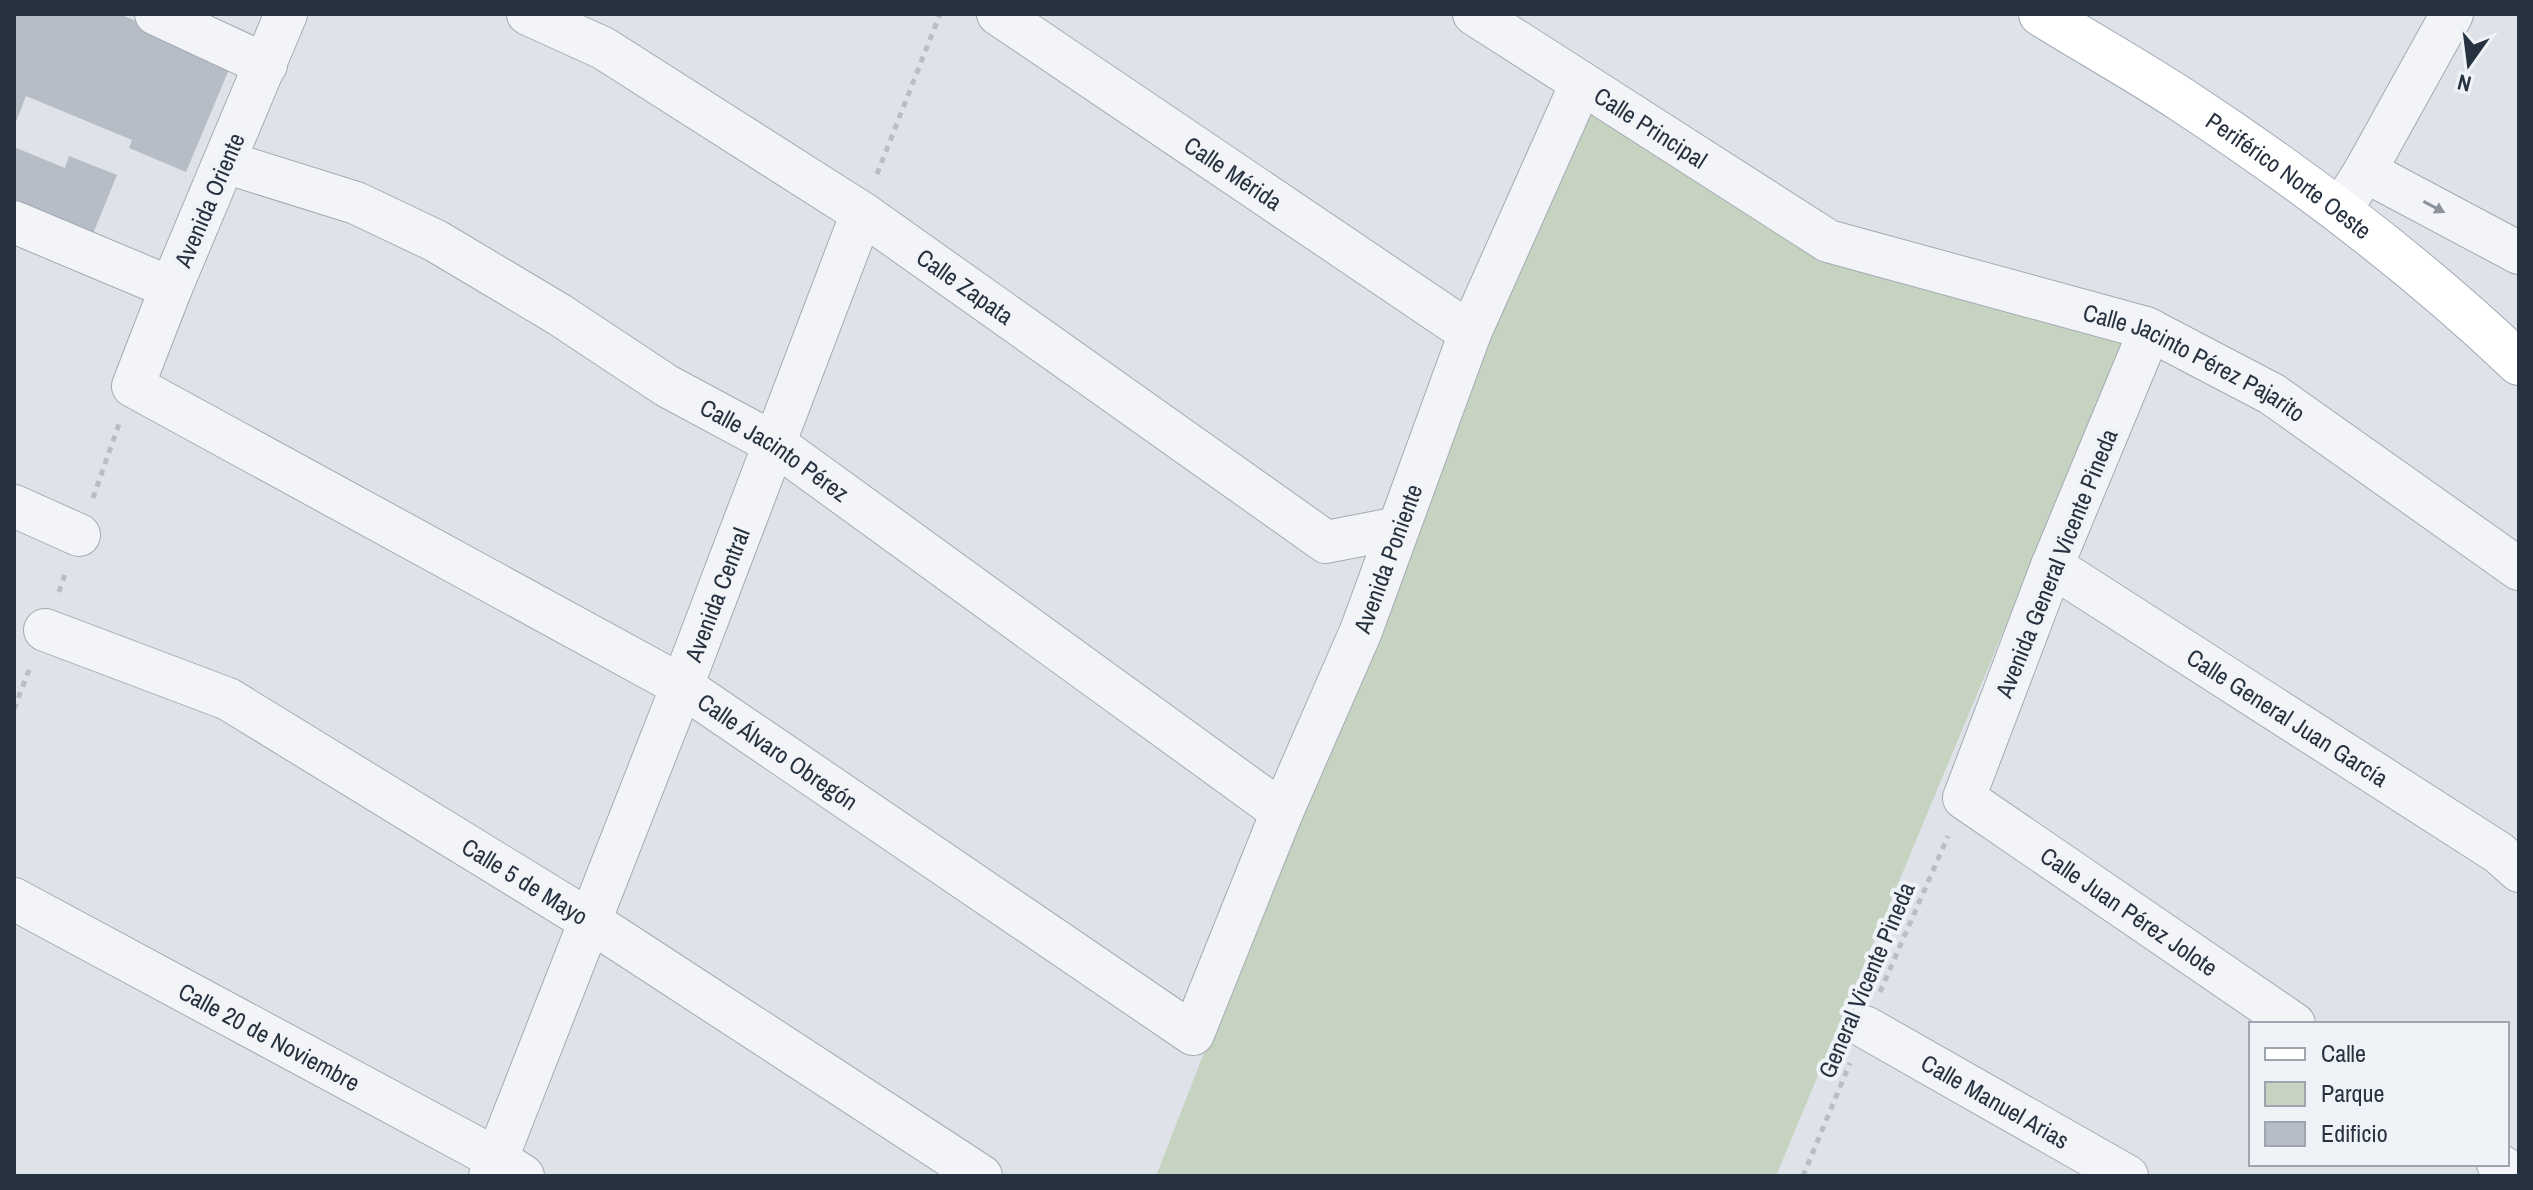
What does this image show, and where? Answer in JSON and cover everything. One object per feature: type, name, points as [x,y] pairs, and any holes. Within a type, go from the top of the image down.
[{"type":"main road","name":"Periférico Norte Oeste","points":[[2041,14],[2179,98],[2340,211],[2480,326],[2519,363]]},
{"type":"street","points":[[156,14],[266,65]]},
{"type":"street","name":"Avenida Oriente","points":[[133,386],[286,14]]},
{"type":"street","name":"Calle Zapata","points":[[528,14],[603,48],[862,213],[1326,542],[1398,528]]},
{"type":"street","name":"Calle Mérida","points":[[998,14],[1470,333]]},
{"type":"street","name":"Calle Principal","points":[[1474,14],[1828,241]]},
{"type":"street","points":[[2340,211],[2452,14]]},
{"type":"street","name":"Avenida Poniente","points":[[1193,1034],[1282,812],[1361,631],[1470,333],[1581,84]]},
{"type":"street","name":"Calle Jacinto Pérez","points":[[225,162],[356,203],[436,241],[560,315],[667,386],[775,444],[1282,812]]},
{"type":"street","points":[[2365,171],[2519,253]]},
{"type":"street","name":"Avenida Central","points":[[504,1170],[590,921],[862,213]]},
{"type":"street","points":[[14,222],[171,288]]},
{"type":"street","name":"Calle Jacinto Pérez Pajarito","points":[[1828,241],[2150,330],[2272,394],[2519,569]]},
{"type":"street","name":"Avenida General Vicente Pineda","points":[[1964,798],[2052,566],[2150,330]]},
{"type":"street","name":"Calle Álvaro Obregón","points":[[133,386],[682,686],[1193,1034]]},
{"type":"street","points":[[14,506],[79,535]]},
{"type":"street","name":"Calle General Juan García","points":[[2052,566],[2499,853],[2519,871]]},
{"type":"street","name":"Calle 5 de Mayo","points":[[45,630],[228,699],[590,921],[981,1176]]},
{"type":"street","name":"Calle Juan Pérez Jolote","points":[[1964,798],[2291,1022]]},
{"type":"street","name":"Calle 20 de Noviembre","points":[[14,899],[504,1170]]},
{"type":"street","name":"Calle Manuel Arias","points":[[1865,1027],[2127,1176]]},
{"type":"path","points":[[862,213],[940,14]]},
{"type":"path","name":"General Vicente Pineda","points":[[1803,1176],[1964,798]]},
{"type":"green space","points":[[1584,101],[1807,242],[2127,335],[1776,1176],[1156,1176],[1272,878]]},
{"type":"building","points":[[14,14],[119,14],[233,60],[186,172],[129,148],[132,140],[26,96],[14,127]]},
{"type":"building","points":[[14,147],[65,168],[69,156],[117,175],[90,241],[14,211]]}]
